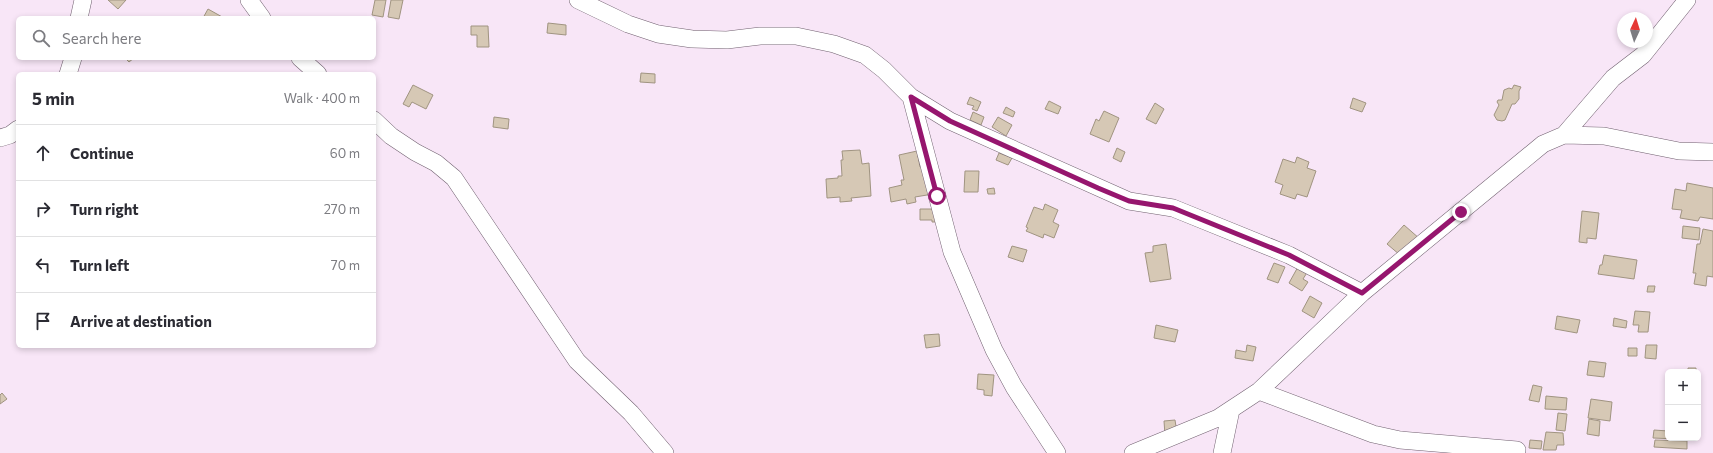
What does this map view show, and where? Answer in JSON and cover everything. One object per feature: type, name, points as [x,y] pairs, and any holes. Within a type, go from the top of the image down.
[{"type":"street","points":[[80,16],[84,0]]},
{"type":"street","points":[[249,0],[261,16]]},
{"type":"street","points":[[578,0],[628,24],[658,34],[692,39],[727,40],[760,36],[796,36],[834,44],[865,54],[884,70],[911,97],[950,121],[1129,201],[1173,208],[1289,255],[1362,293]]},
{"type":"street","points":[[1564,135],[1613,78],[1643,55],[1687,0]]},
{"type":"street","points":[[69,72],[72,60]]},
{"type":"street","points":[[302,60],[316,72]]},
{"type":"street","points":[[911,97],[952,252],[994,350],[1014,387],[1056,453]]},
{"type":"street","points":[[376,122],[391,136],[415,152],[436,163],[454,178],[577,361],[631,413],[666,453]]},
{"type":"street","points":[[0,138],[10,135],[16,130]]},
{"type":"street","points":[[1133,453],[1218,418],[1259,391],[1362,293],[1543,144],[1564,135],[1604,136],[1679,151],[1713,152]]},
{"type":"street","points":[[1259,391],[1373,434],[1400,440],[1516,450]]},
{"type":"street","points":[[1222,453],[1231,410]]},
{"type":"building","points":[[108,0],[126,0],[118,9]]},
{"type":"building","points":[[375,0],[386,0],[383,17],[372,15]]},
{"type":"building","points":[[391,0],[403,0],[399,19],[388,17]]},
{"type":"building","points":[[208,9],[220,16],[204,16]]},
{"type":"building","points":[[548,23],[566,25],[566,35],[547,33]]},
{"type":"building","points":[[471,26],[488,26],[489,47],[477,47],[477,35],[471,35]]},
{"type":"building","points":[[641,73],[655,74],[655,83],[640,82]]},
{"type":"building","points":[[413,85],[433,95],[426,109],[412,102],[409,107],[403,104]]},
{"type":"building","points":[[1514,85],[1521,87],[1519,91],[1519,99],[1515,104],[1512,104],[1505,120],[1497,120],[1494,115],[1499,105],[1497,102],[1498,100],[1502,100],[1504,90],[1509,88],[1512,89]]},
{"type":"building","points":[[970,97],[981,102],[977,111],[972,109],[974,106],[967,104]]},
{"type":"building","points":[[1353,98],[1366,103],[1362,112],[1350,108]]},
{"type":"building","points":[[1049,101],[1061,107],[1058,114],[1045,109]]},
{"type":"building","points":[[1155,103],[1164,109],[1156,124],[1146,119]]},
{"type":"building","points":[[1006,107],[1015,112],[1013,117],[1003,113]]},
{"type":"building","points":[[1104,111],[1119,118],[1109,142],[1090,134],[1096,119],[1099,121]]},
{"type":"building","points":[[973,112],[984,117],[981,125],[970,120]]},
{"type":"building","points":[[494,117],[509,119],[508,129],[493,127]]},
{"type":"building","points":[[998,117],[1012,125],[1006,136],[992,127]]},
{"type":"building","points":[[1117,148],[1125,152],[1121,162],[1113,158]]},
{"type":"building","points":[[860,150],[862,164],[869,163],[871,196],[851,198],[852,201],[840,202],[840,197],[827,198],[826,179],[838,178],[838,176],[842,176],[842,151]]},
{"type":"building","points":[[917,151],[920,167],[927,166],[933,194],[915,197],[916,202],[907,204],[906,199],[891,202],[889,188],[902,185],[901,180],[904,180],[899,155]]},
{"type":"building","points":[[999,153],[1012,158],[1008,165],[996,160]]},
{"type":"building","points":[[1297,157],[1309,162],[1307,168],[1316,171],[1307,197],[1297,194],[1295,199],[1280,194],[1283,185],[1275,182],[1283,159],[1295,163]]},
{"type":"building","points":[[965,171],[979,171],[978,192],[964,192]]},
{"type":"building","points":[[1687,183],[1713,188],[1713,219],[1700,217],[1698,221],[1680,218],[1682,210],[1672,209],[1675,189],[1686,191]]},
{"type":"building","points":[[994,188],[995,194],[988,194],[987,189]]},
{"type":"building","points":[[1045,204],[1058,210],[1053,222],[1059,225],[1054,238],[1044,234],[1043,238],[1026,231],[1028,228],[1026,227],[1034,207],[1043,210]]},
{"type":"building","points":[[920,209],[939,209],[939,222],[932,222],[932,220],[920,220]]},
{"type":"building","points":[[1582,211],[1599,213],[1596,239],[1587,238],[1587,243],[1579,242]]},
{"type":"building","points":[[1404,225],[1420,239],[1400,255],[1387,244]]},
{"type":"building","points":[[1683,226],[1700,228],[1699,240],[1682,238]]},
{"type":"building","points":[[1703,229],[1713,231],[1713,277],[1707,276],[1706,286],[1694,284],[1696,273],[1693,273],[1697,244],[1700,244]]},
{"type":"building","points":[[1166,244],[1171,279],[1150,282],[1145,253],[1153,252],[1153,246]]},
{"type":"building","points":[[1012,246],[1027,250],[1023,262],[1008,257]]},
{"type":"building","points":[[1604,255],[1637,260],[1634,279],[1598,274]]},
{"type":"building","points":[[1274,263],[1285,267],[1278,283],[1267,279]]},
{"type":"building","points":[[1299,265],[1308,271],[1303,279],[1308,282],[1302,291],[1289,283]]},
{"type":"building","points":[[1648,286],[1655,286],[1654,292],[1647,292]]},
{"type":"building","points":[[1310,296],[1322,303],[1314,318],[1302,311]]},
{"type":"building","points":[[1635,311],[1650,312],[1648,332],[1638,332],[1639,325],[1633,325]]},
{"type":"building","points":[[1557,316],[1580,320],[1577,333],[1555,329]]},
{"type":"building","points":[[1614,318],[1627,321],[1626,328],[1613,326]]},
{"type":"building","points":[[1156,325],[1178,330],[1175,342],[1154,338]]},
{"type":"building","points":[[939,334],[940,346],[926,348],[924,335]]},
{"type":"building","points":[[1247,345],[1256,347],[1253,361],[1235,358],[1236,350],[1246,352]]},
{"type":"building","points":[[1646,345],[1657,345],[1656,359],[1645,358]]},
{"type":"building","points":[[1628,348],[1637,348],[1637,356],[1628,356]]},
{"type":"building","points":[[1589,361],[1606,363],[1604,377],[1587,375]]},
{"type":"building","points":[[978,374],[994,375],[992,396],[984,395],[984,390],[977,389]]},
{"type":"building","points":[[1533,385],[1542,387],[1539,402],[1529,400]]},
{"type":"building","points":[[2,393],[7,399],[0,404],[0,395]]},
{"type":"building","points":[[1546,396],[1567,398],[1566,410],[1545,409]]},
{"type":"building","points":[[1591,399],[1612,402],[1610,421],[1588,418]]},
{"type":"building","points":[[1558,413],[1567,414],[1565,431],[1556,430]]},
{"type":"building","points":[[1589,419],[1600,421],[1599,436],[1587,434]]},
{"type":"building","points":[[1175,420],[1177,433],[1165,435],[1164,421]]},
{"type":"building","points":[[1654,430],[1665,431],[1665,438],[1653,438]]},
{"type":"building","points":[[1546,432],[1563,433],[1564,445],[1557,445],[1556,450],[1543,450]]},
{"type":"building","points":[[1530,440],[1542,441],[1541,449],[1529,448]]},
{"type":"building","points":[[1655,440],[1687,441],[1687,449],[1654,447]]},
{"type":"route","points":[[937,196],[911,97],[950,121],[1098,188],[1129,201],[1173,208],[1289,255],[1362,293],[1461,212]]}]
